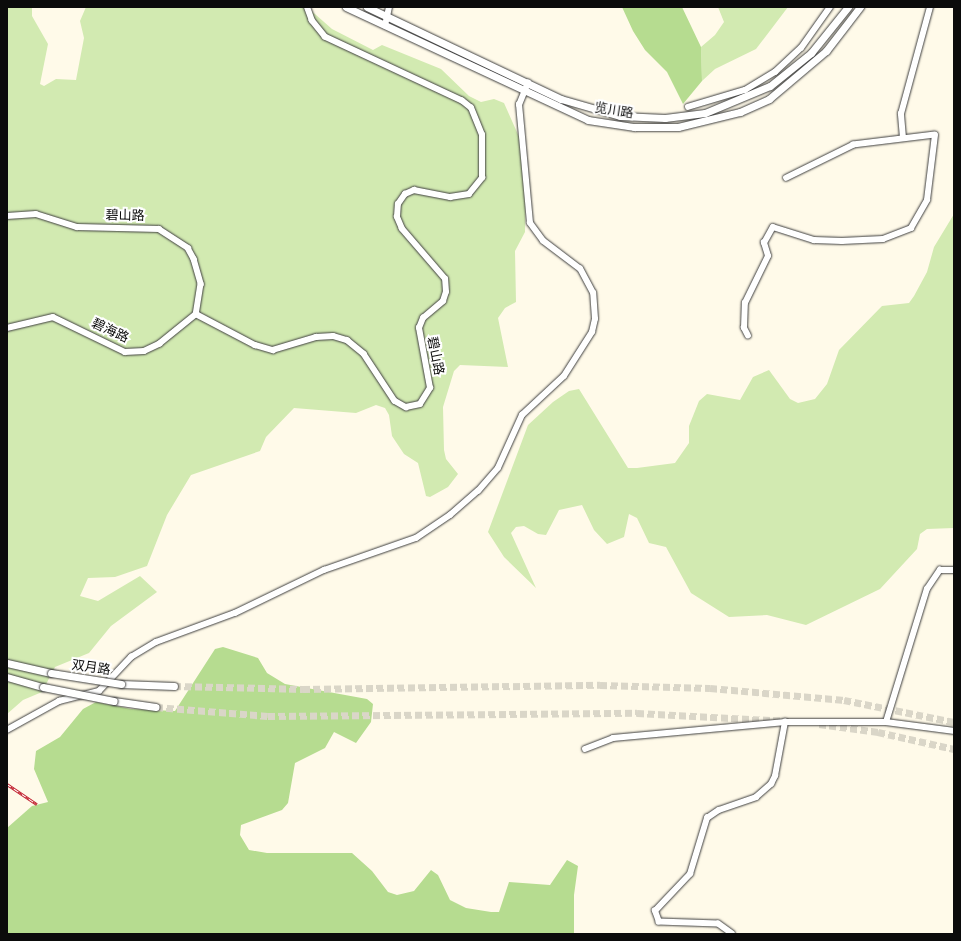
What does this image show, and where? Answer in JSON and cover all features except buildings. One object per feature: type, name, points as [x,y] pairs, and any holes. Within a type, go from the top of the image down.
[{"type":"street","name":"碧山路","points":[[7,216],[36,214],[77,227],[159,229],[188,248],[194,259],[200,284],[196,314],[255,346],[272,350],[316,336],[333,336],[347,340],[364,354],[395,401],[406,407],[420,404],[430,388],[419,328],[423,318],[443,301],[446,292],[445,279],[402,229],[397,218],[398,204],[405,194],[414,190],[450,197],[470,194],[482,178],[481,130],[471,108],[462,101],[325,37],[312,21],[307,7]]},
{"type":"street","name":"览川路","points":[[346,7],[524,92],[588,120],[610,124],[688,126],[740,112],[769,99],[826,51],[860,7]]},
{"type":"street","name":"览川路","points":[[367,7],[528,83],[598,111],[638,118],[687,116],[728,106],[770,86],[811,53],[848,7]]},
{"type":"street","points":[[386,26],[389,17],[389,7]]},
{"type":"street","points":[[688,107],[745,90],[775,72],[801,48],[830,7]]},
{"type":"street","points":[[903,138],[901,114],[930,7]]},
{"type":"street","points":[[7,730],[59,701],[99,691],[131,657],[156,642],[235,613],[324,570],[416,538],[450,515],[478,491],[493,474],[522,415],[564,376],[592,332],[595,319],[593,293],[580,268],[543,241],[530,223],[519,105],[528,83]]},
{"type":"street","points":[[687,116],[688,126]]},
{"type":"street","points":[[748,336],[744,328],[745,303],[768,256],[764,243],[773,227],[814,240],[842,241],[883,239],[911,228],[927,200],[935,135],[854,145],[787,178]]},
{"type":"street","name":"碧海路","points":[[7,328],[53,317],[125,352],[144,351],[159,344],[196,314]]},
{"type":"street","points":[[886,722],[927,589],[940,570],[954,570]]},
{"type":"street","name":"双月路","points":[[7,663],[50,673],[121,684],[174,686]]},
{"type":"street","name":"双月路","points":[[7,677],[114,701],[156,707]]},
{"type":"street","points":[[732,934],[718,924],[659,922],[655,911],[690,874],[707,818],[719,810],[756,797],[771,784],[776,776],[785,722]]},
{"type":"street","points":[[585,749],[612,738],[785,722],[886,722],[954,731]]},
{"type":"green space","points":[[7,7],[32,7],[32,16],[48,44],[40,84],[44,86],[56,79],[76,80],[84,38],[80,21],[86,7],[307,7],[332,29],[373,50],[382,45],[441,69],[469,96],[481,102],[494,99],[504,103],[520,139],[526,186],[525,232],[515,251],[516,302],[505,308],[498,318],[508,367],[460,365],[454,371],[443,407],[444,450],[446,459],[458,474],[448,487],[430,497],[426,496],[418,463],[404,454],[392,436],[389,415],[385,408],[376,405],[356,413],[294,408],[266,437],[260,451],[191,475],[167,515],[147,566],[115,577],[88,578],[80,596],[98,601],[140,576],[157,592],[111,626],[89,653],[55,667],[42,692],[23,700],[7,714]]},
{"type":"green space","points":[[622,7],[682,7],[701,47],[702,81],[683,104],[667,72],[645,50],[633,31]]},
{"type":"green space","points":[[718,7],[788,7],[756,49],[715,69],[702,81],[701,47],[715,35],[724,22]]},
{"type":"green space","points":[[954,214],[954,528],[927,529],[920,534],[917,549],[880,589],[806,625],[767,615],[729,617],[691,593],[666,547],[649,543],[637,518],[629,514],[624,537],[607,544],[594,530],[582,505],[559,510],[546,535],[538,534],[524,526],[516,527],[511,533],[536,588],[504,557],[488,532],[528,425],[553,402],[569,391],[579,389],[628,468],[637,468],[675,463],[689,443],[689,426],[699,401],[707,394],[740,400],[753,377],[769,370],[790,399],[798,403],[815,399],[827,384],[839,350],[882,306],[909,303],[927,272],[934,247]]},
{"type":"green space","points":[[223,647],[258,658],[267,673],[285,684],[367,699],[373,704],[371,722],[356,743],[334,732],[325,748],[295,763],[288,803],[282,810],[241,825],[240,835],[249,850],[267,853],[352,853],[372,871],[388,892],[397,895],[414,891],[431,870],[438,875],[450,900],[466,908],[491,912],[499,912],[509,882],[550,885],[567,860],[578,866],[574,895],[574,934],[7,934],[7,828],[32,806],[48,802],[34,769],[36,751],[60,737],[83,709],[96,702],[131,709],[175,711],[215,649]]},
{"type":"tunnel","points":[[174,686],[303,689],[600,685],[710,688],[844,700],[954,722]]},
{"type":"tunnel","points":[[156,707],[268,716],[637,713],[789,721]]},
{"type":"tunnel","points":[[819,724],[878,732],[954,749]]},
{"type":"railway","points":[[7,784],[37,804]]}]
